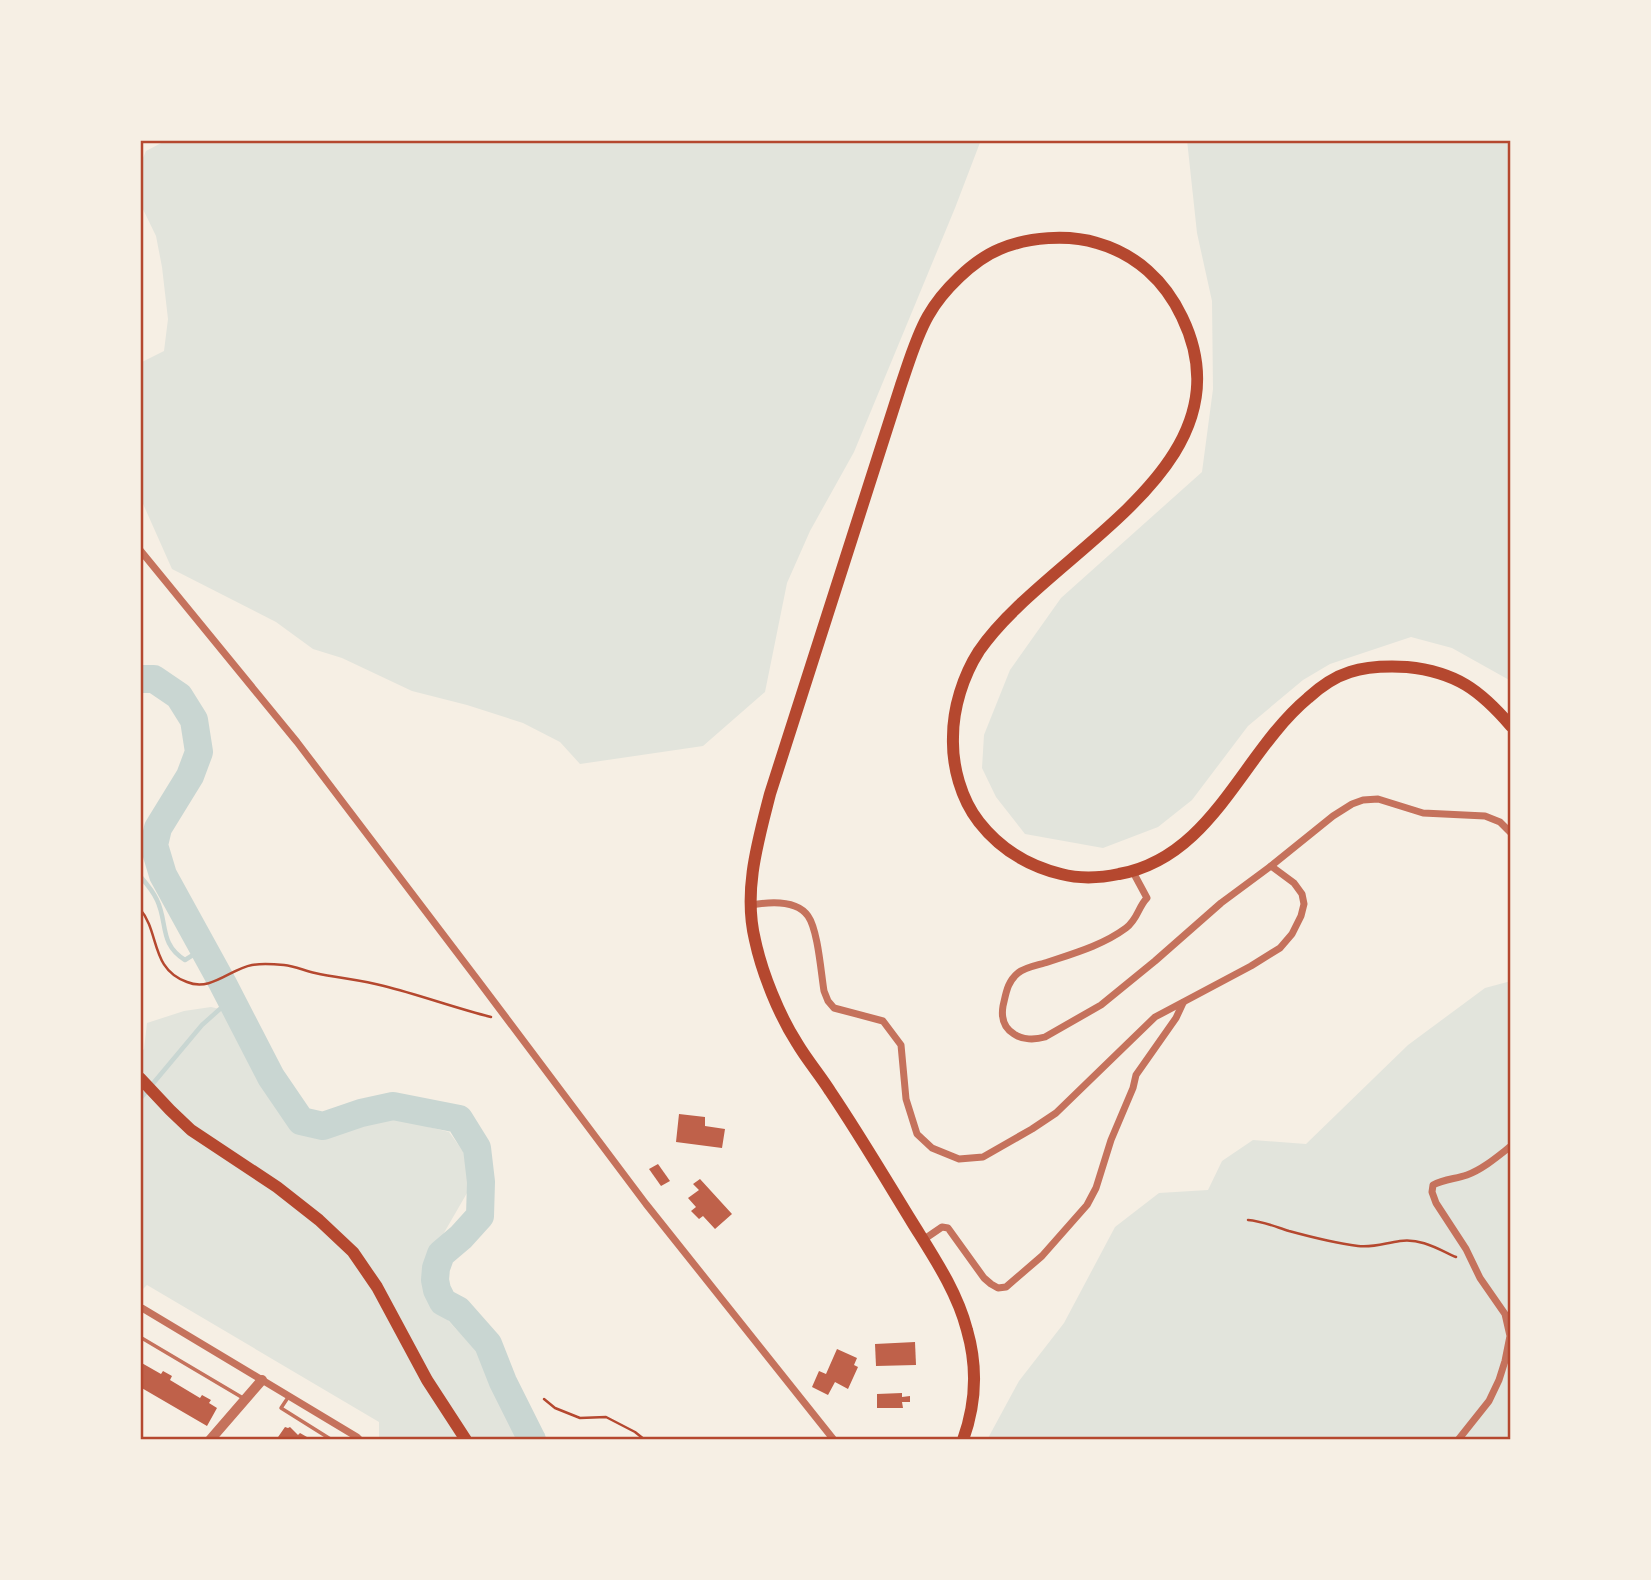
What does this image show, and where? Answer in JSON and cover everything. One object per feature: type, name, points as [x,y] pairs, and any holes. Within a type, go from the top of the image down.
[{"type":"main road","points":[[963,1440],[974,1403],[975,1381],[968,1332],[954,1296],[923,1240],[783,1020],[760,961],[754,937],[751,905],[755,853],[770,794],[901,385],[919,335],[930,313],[948,289],[989,255],[1024,241],[1074,239],[1096,243],[1136,261],[1154,275],[1178,309],[1196,360],[1195,397],[1186,433],[1165,468],[1138,499],[1101,534],[1017,607],[978,653],[964,682],[953,720],[952,751],[962,792],[979,822],[1008,851],[1045,870],[1089,878],[1133,872],[1158,860],[1174,850],[1218,810],[1292,710],[1320,687],[1348,673],[1385,665],[1427,669],[1466,683],[1493,705],[1511,726]]},
{"type":"main road","points":[[140,1078],[191,1130],[277,1187],[320,1220],[353,1252],[377,1287],[427,1380],[467,1440]]},
{"type":"street","points":[[140,550],[297,742],[646,1204],[834,1440]]},
{"type":"street","points":[[1133,872],[1147,898],[1137,917],[1126,928],[1088,949],[1019,972],[1008,985],[1003,1021],[1016,1036],[1039,1039],[1045,1037],[1101,1005],[1221,903],[1352,804],[1378,799],[1423,813],[1485,816],[1500,822],[1511,833]]},
{"type":"street","points":[[751,905],[778,903],[794,906],[807,913],[813,925],[828,1001],[834,1007],[883,1021],[901,1045],[906,1100],[917,1134],[932,1148],[959,1159],[983,1157],[1032,1129],[1056,1113],[1155,1017],[1280,948],[1292,934],[1301,916],[1303,894],[1294,883],[1271,866]]},
{"type":"street","points":[[923,1240],[942,1227],[948,1228],[984,1278],[998,1287],[1006,1287],[1042,1256],[1087,1205],[1096,1188],[1136,1075],[1177,1018],[1183,1002]]},
{"type":"street","points":[[1458,1440],[1489,1401],[1499,1380],[1510,1336],[1505,1314],[1436,1203],[1432,1192],[1433,1185],[1467,1175],[1490,1163],[1511,1146]]},
{"type":"street","points":[[140,1309],[142,1307],[360,1440]]},
{"type":"street","points":[[210,1440],[262,1380]]},
{"type":"lane","points":[[140,1337],[245,1399]]},
{"type":"lane","points":[[289,1396],[281,1408],[332,1440]]},
{"type":"path","points":[[140,909],[164,964],[171,973],[188,983],[211,984],[250,965],[288,965],[382,985],[508,1020]]},
{"type":"path","points":[[1248,1220],[1358,1246],[1370,1247],[1415,1240],[1472,1264]]},
{"type":"path","points":[[544,1399],[555,1408],[580,1418],[606,1417],[645,1440]]},
{"type":"shaded area","points":[[167,140],[981,140],[854,452],[810,531],[787,583],[765,692],[703,746],[580,764],[560,742],[523,723],[412,691],[342,658],[313,649],[276,622],[172,569],[140,497],[140,363],[164,351],[168,319],[156,236],[140,203],[140,165],[146,151]]},
{"type":"shaded area","points":[[1187,140],[1511,140],[1511,681],[1452,648],[1411,637],[1330,664],[1303,680],[1248,726],[1192,800],[1158,827],[1103,848],[1025,834],[996,797],[982,768],[984,735],[1010,670],[1061,598],[1202,472],[1213,389],[1212,301],[1197,233]]},
{"type":"shaded area","points":[[1511,981],[1511,1440],[987,1440],[1019,1381],[1064,1323],[1115,1227],[1159,1193],[1208,1190],[1222,1161],[1253,1140],[1306,1144],[1408,1045],[1485,988]]},
{"type":"shaded area","points":[[211,1007],[228,1011],[245,1033],[278,1101],[313,1128],[340,1132],[375,1116],[389,1115],[417,1116],[429,1127],[449,1132],[465,1154],[469,1178],[467,1193],[441,1238],[429,1276],[443,1315],[483,1358],[545,1434],[545,1440],[379,1440],[379,1422],[147,1285],[140,1292],[140,1054],[144,1049],[147,1023],[184,1011]]},
{"type":"building","points":[[679,1114],[705,1117],[705,1126],[725,1129],[722,1148],[676,1142]]},
{"type":"building","points":[[658,1164],[670,1181],[661,1186],[649,1169]]},
{"type":"building","points":[[700,1179],[732,1214],[715,1229],[703,1216],[699,1219],[691,1211],[696,1207],[688,1198],[699,1190],[693,1184]]},
{"type":"building","points":[[915,1342],[916,1365],[876,1366],[875,1344]]},
{"type":"building","points":[[837,1349],[857,1358],[854,1365],[858,1367],[848,1389],[835,1382],[828,1395],[812,1387],[819,1371],[826,1374]]},
{"type":"building","points":[[140,1362],[161,1374],[163,1371],[172,1376],[170,1380],[200,1398],[202,1395],[211,1400],[209,1403],[217,1408],[207,1426],[140,1387]]},
{"type":"building","points":[[902,1393],[902,1397],[910,1396],[910,1402],[902,1402],[903,1408],[877,1408],[877,1394]]},
{"type":"building","points":[[285,1427],[307,1437],[305,1440],[276,1440]]},
{"type":"waterway","points":[[140,679],[154,679],[179,696],[194,720],[199,752],[190,776],[158,828],[154,845],[163,875],[271,1077],[301,1121],[323,1126],[393,1106],[459,1119],[477,1148],[481,1182],[480,1216],[441,1254],[435,1280],[443,1302],[458,1310],[488,1344],[503,1382],[532,1440]]},
{"type":"waterway","points":[[140,876],[157,900],[168,940],[177,954],[185,960],[204,948]]},
{"type":"waterway","points":[[140,1099],[202,1025],[230,1000]]}]
